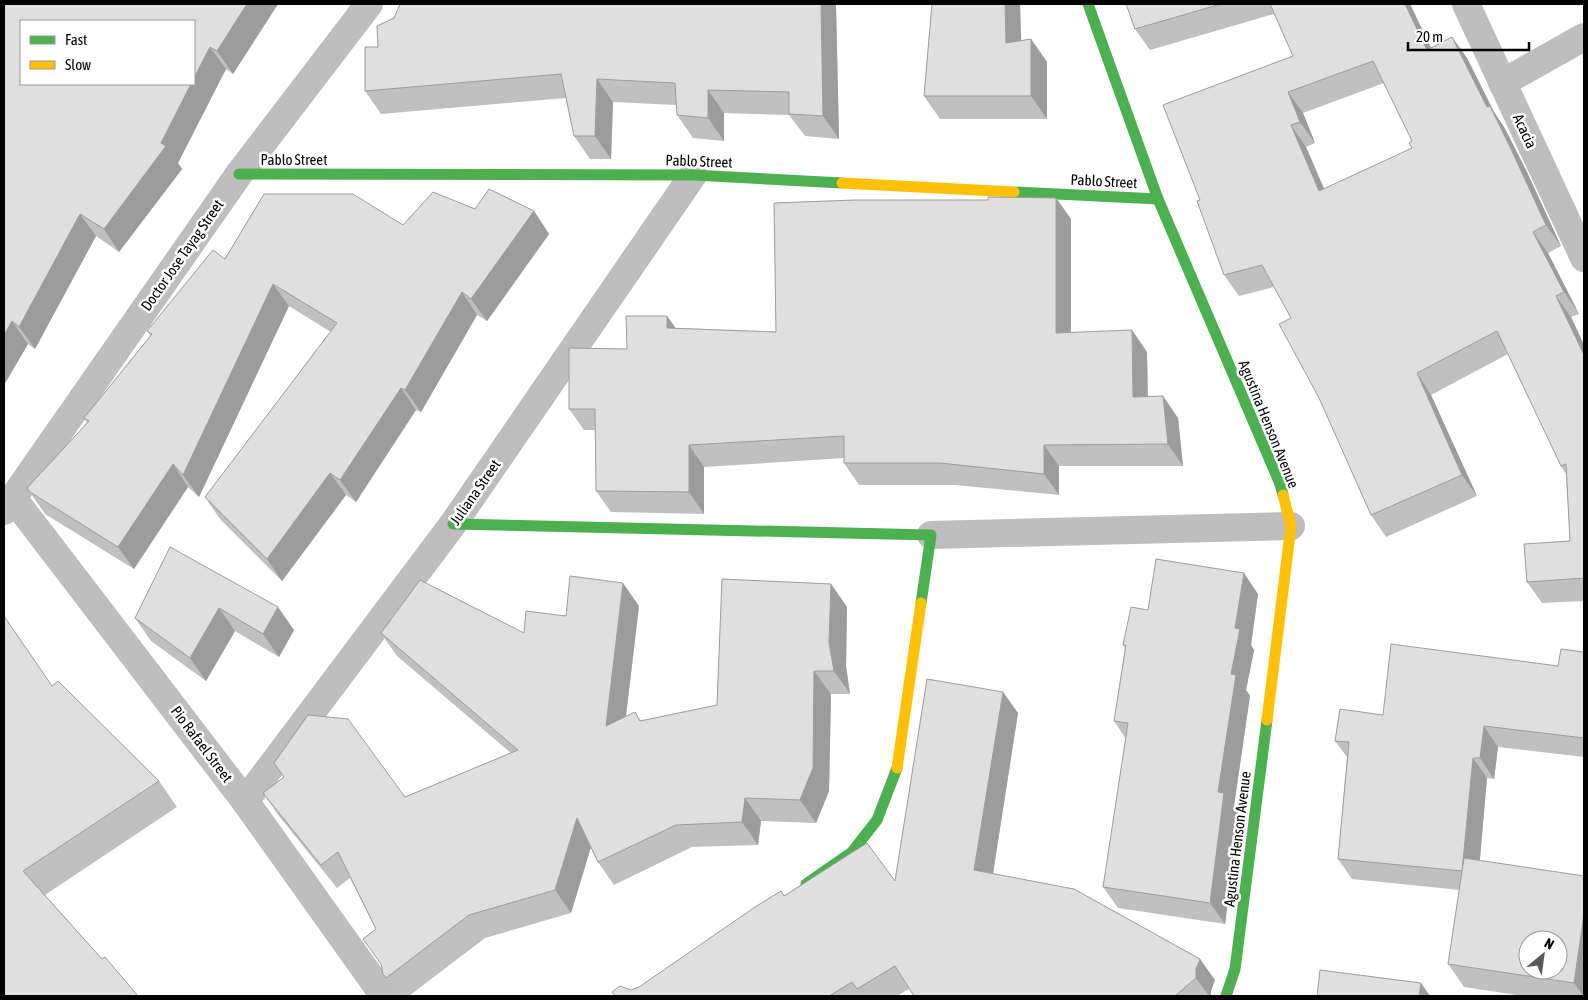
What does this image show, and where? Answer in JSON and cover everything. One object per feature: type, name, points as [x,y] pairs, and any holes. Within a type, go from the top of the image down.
[{"type":"street","name":"Doctor Jose Tayag Street","points":[[8,504],[239,174],[369,4]]},
{"type":"street","name":"Agustina Henson Avenue","points":[[1088,4],[1158,199],[1280,484],[1291,526],[1235,968],[1226,996]]},
{"type":"street","name":"Acacia","points":[[1466,4],[1584,258]]},
{"type":"street","points":[[1502,83],[1584,37]]},
{"type":"street","name":"Pablo Street","points":[[239,174],[692,175],[1158,199]]},
{"type":"street","name":"Juliana Street","points":[[246,801],[453,524],[692,175]]},
{"type":"street","name":"Pio Rafael Street","points":[[8,504],[246,801],[384,996]]},
{"type":"street","points":[[453,524],[931,535],[1291,526]]},
{"type":"street","points":[[796,890],[852,852],[877,820],[896,772],[931,535]]},
{"type":"building","points":[[4,4],[247,4],[217,51],[210,47],[195,76],[195,20],[20,20],[20,85],[190,85],[161,143],[166,146],[104,229],[80,214],[19,327],[12,321],[4,335]]},
{"type":"building","points":[[400,4],[821,4],[823,116],[789,114],[789,92],[708,90],[708,118],[677,115],[675,83],[597,79],[595,136],[574,136],[561,74],[365,91],[365,47],[378,47],[377,26],[394,18]]},
{"type":"building","points":[[932,4],[1005,4],[1006,43],[1031,39],[1031,96],[924,96]]},
{"type":"building","points":[[1126,4],[1221,4],[1135,29]]},
{"type":"building","points":[[1270,4],[1405,4],[1427,50],[1452,37],[1487,107],[1490,106],[1546,225],[1533,232],[1564,292],[1556,296],[1584,355],[1584,578],[1527,582],[1524,544],[1570,541],[1566,464],[1561,466],[1497,331],[1417,373],[1462,475],[1371,515],[1319,398],[1279,324],[1291,318],[1262,265],[1224,275],[1197,201],[1200,200],[1163,105],[1293,56]],"holes":[[[1373,61],[1412,141],[1409,143],[1412,148],[1319,191],[1291,125],[1300,122],[1288,92]]]},
{"type":"building","points":[[489,189],[534,211],[471,299],[462,292],[405,390],[401,388],[340,480],[330,473],[267,559],[205,497],[337,323],[273,284],[183,475],[173,464],[118,547],[30,492],[27,488],[89,421],[84,418],[152,334],[147,331],[213,250],[225,259],[264,194],[353,194],[403,225],[433,192],[475,209]]},
{"type":"building","points":[[988,197],[1056,198],[1056,333],[1132,330],[1133,397],[1163,396],[1168,444],[1044,445],[1044,474],[940,463],[844,463],[844,436],[689,445],[689,492],[596,491],[595,409],[569,409],[569,348],[627,349],[626,316],[667,316],[667,328],[776,332],[774,203],[855,200],[988,200]]},
{"type":"building","points":[[170,547],[278,607],[263,634],[219,608],[190,658],[135,618]]},
{"type":"building","points":[[1156,559],[1244,573],[1235,628],[1240,629],[1231,674],[1236,675],[1218,792],[1224,793],[1210,903],[1103,887],[1128,723],[1114,721],[1126,645],[1123,645],[1131,607],[1148,610]]},
{"type":"building","points":[[570,576],[623,583],[606,726],[635,712],[640,721],[717,705],[722,579],[831,584],[829,643],[834,671],[814,671],[813,768],[800,800],[745,798],[742,822],[676,825],[598,862],[577,818],[555,890],[469,915],[386,978],[381,964],[363,939],[376,929],[338,852],[321,865],[263,793],[284,777],[274,763],[308,715],[348,719],[405,797],[518,750],[381,633],[420,580],[524,633],[526,611],[566,616]]},
{"type":"building","points":[[4,616],[52,686],[58,681],[159,781],[23,871],[102,959],[105,957],[138,996],[4,996]]},
{"type":"building","points":[[1391,644],[1558,666],[1561,649],[1584,652],[1584,738],[1484,726],[1480,758],[1473,758],[1462,871],[1338,859],[1349,742],[1335,741],[1340,709],[1383,715]]},
{"type":"building","points":[[927,679],[1003,692],[974,870],[1074,889],[1200,959],[1196,969],[1196,978],[1175,996],[914,996],[895,966],[857,989],[852,982],[829,996],[615,996],[612,992],[620,986],[631,990],[639,987],[755,907],[781,891],[784,896],[867,843],[895,881]]},
{"type":"building","points":[[1464,858],[1584,876],[1584,914],[1574,983],[1554,980],[1568,980],[1568,930],[1518,930],[1518,975],[1448,964]]},
{"type":"building","points":[[1320,970],[1421,983],[1419,996],[1317,996]]},
{"type":"traffic: fast","points":[[1088,4],[1158,199],[1280,484],[1283,495]]},
{"type":"traffic: fast","points":[[239,174],[693,175],[842,183]]},
{"type":"traffic: fast","points":[[1014,192],[1158,199]]},
{"type":"traffic: fast","points":[[453,524],[931,535],[921,603]]},
{"type":"traffic: fast","points":[[1226,996],[1235,969],[1267,720]]},
{"type":"traffic: fast","points":[[806,884],[852,852],[877,820],[897,768]]},
{"type":"traffic: slow","points":[[842,183],[1014,192]]},
{"type":"traffic: slow","points":[[1267,720],[1291,526],[1283,495]]},
{"type":"traffic: slow","points":[[897,768],[921,603]]}]
